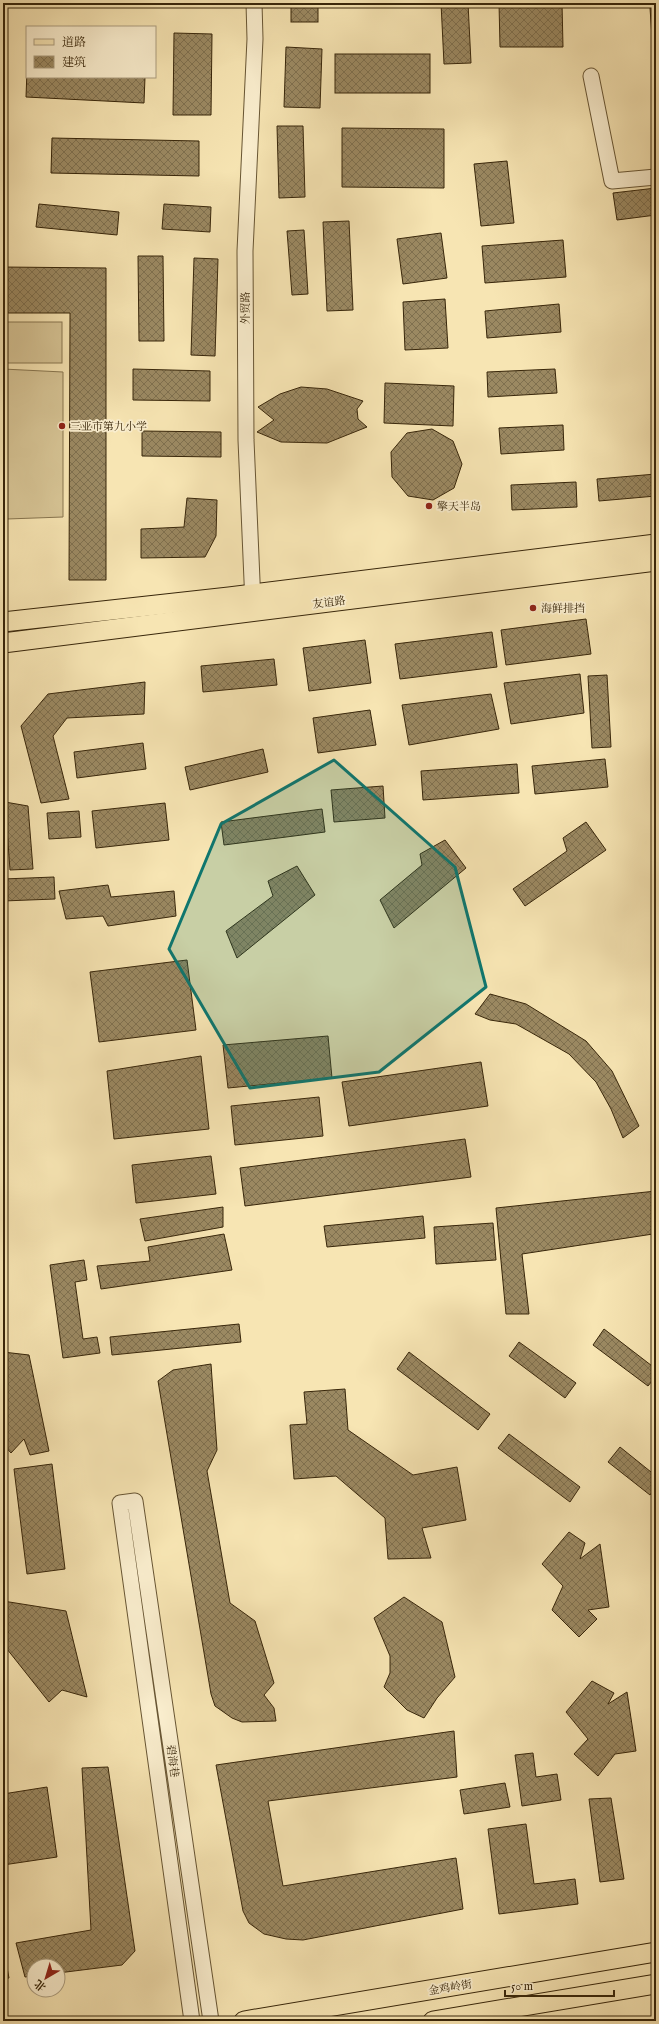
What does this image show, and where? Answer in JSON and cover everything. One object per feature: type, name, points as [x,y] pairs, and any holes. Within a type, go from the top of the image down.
[{"type":"main road","name":"友谊路","points":[[3,643],[253,603],[656,544]]},
{"type":"main road","name":"友谊路","points":[[3,622],[253,603],[656,562]]},
{"type":"main road","name":"金鸡岭街","points":[[244,2021],[656,1952]]},
{"type":"main road","points":[[433,2021],[656,1984]]},
{"type":"street","name":"外贸路","points":[[253,603],[246,440],[245,251],[255,39],[254,3]]},
{"type":"street","points":[[591,76],[612,180],[656,177]]},
{"type":"street","name":"碧海巷","points":[[192,2021],[120,1503],[135,1501],[211,2021]]},
{"type":"highlighted area","points":[[334,760],[455,867],[486,987],[379,1072],[250,1088],[169,949],[221,824]]},
{"type":"shaded area","points":[[3,322],[62,322],[62,363],[3,363]]},
{"type":"shaded area","points":[[3,369],[63,372],[63,517],[7,519]]},
{"type":"building","points":[[291,3],[318,3],[318,22],[291,22]]},
{"type":"building","points":[[441,3],[468,3],[471,63],[444,64]]},
{"type":"building","points":[[499,3],[562,3],[563,47],[500,47]]},
{"type":"building","points":[[656,3],[656,75],[650,8]]},
{"type":"building","points":[[174,33],[212,34],[211,115],[173,115]]},
{"type":"building","points":[[286,47],[322,49],[320,108],[284,107]]},
{"type":"building","points":[[3,49],[7,49],[4,115],[3,115]]},
{"type":"building","points":[[335,54],[430,54],[430,93],[335,93]]},
{"type":"building","points":[[27,78],[145,78],[144,103],[26,97]]},
{"type":"building","points":[[277,126],[303,126],[305,197],[279,198]]},
{"type":"building","points":[[342,128],[444,129],[444,188],[342,187]]},
{"type":"building","points":[[52,138],[199,141],[199,176],[51,173]]},
{"type":"building","points":[[507,161],[514,223],[481,226],[474,164]]},
{"type":"building","points":[[656,188],[656,215],[617,220],[613,193]]},
{"type":"building","points":[[39,204],[119,212],[117,235],[36,227]]},
{"type":"building","points":[[164,204],[211,207],[210,232],[162,229]]},
{"type":"building","points":[[349,221],[353,310],[327,311],[323,222]]},
{"type":"building","points":[[304,230],[308,294],[292,295],[287,231]]},
{"type":"building","points":[[441,233],[447,278],[403,284],[397,239]]},
{"type":"building","points":[[563,240],[566,277],[485,283],[482,246]]},
{"type":"building","points":[[138,256],[163,256],[164,341],[139,341]]},
{"type":"building","points":[[194,258],[218,259],[215,356],[191,355]]},
{"type":"building","points":[[3,267],[106,268],[106,580],[69,580],[70,313],[3,313]]},
{"type":"building","points":[[445,299],[448,348],[405,350],[403,302]]},
{"type":"building","points":[[559,304],[561,332],[487,338],[485,311]]},
{"type":"building","points":[[133,369],[210,371],[210,401],[133,400]]},
{"type":"building","points":[[555,369],[557,393],[488,397],[487,372]]},
{"type":"building","points":[[385,383],[454,386],[453,426],[384,423]]},
{"type":"building","points":[[301,387],[327,389],[363,401],[357,409],[358,419],[367,427],[327,443],[281,442],[257,432],[274,420],[258,407],[280,394]]},
{"type":"building","points":[[563,425],[564,450],[501,454],[499,428]]},
{"type":"building","points":[[432,429],[453,441],[462,464],[454,488],[433,500],[408,496],[392,477],[391,452],[407,433]]},
{"type":"building","points":[[142,431],[221,432],[221,457],[142,456]]},
{"type":"building","points":[[656,474],[656,496],[599,501],[597,479]]},
{"type":"building","points":[[576,482],[577,507],[512,510],[511,485]]},
{"type":"building","points":[[187,498],[217,500],[216,536],[205,557],[141,558],[141,529],[184,527]]},
{"type":"building","points":[[586,619],[591,654],[506,665],[501,630]]},
{"type":"building","points":[[492,632],[497,667],[400,679],[395,644]]},
{"type":"building","points":[[365,640],[371,683],[309,691],[303,648]]},
{"type":"building","points":[[274,659],[277,685],[203,692],[201,666]]},
{"type":"building","points":[[580,674],[584,713],[511,724],[504,683]]},
{"type":"building","points":[[607,675],[611,747],[592,748],[588,676]]},
{"type":"building","points":[[145,682],[144,714],[67,718],[53,736],[69,799],[41,803],[21,726],[48,694]]},
{"type":"building","points":[[491,694],[499,729],[409,745],[402,705]]},
{"type":"building","points":[[370,710],[376,745],[318,753],[313,718]]},
{"type":"building","points":[[143,743],[146,769],[77,778],[74,752]]},
{"type":"building","points":[[263,749],[268,772],[190,790],[185,767]]},
{"type":"building","points":[[605,759],[608,787],[535,794],[532,766]]},
{"type":"building","points":[[517,764],[519,793],[423,800],[421,771]]},
{"type":"building","points":[[383,786],[385,818],[334,822],[331,790]]},
{"type":"building","points":[[5,802],[28,806],[33,869],[10,870]]},
{"type":"building","points":[[165,803],[169,840],[96,848],[92,811]]},
{"type":"building","points":[[322,809],[325,832],[224,845],[221,822]]},
{"type":"building","points":[[79,811],[81,837],[49,839],[47,813]]},
{"type":"building","points":[[586,822],[606,850],[525,906],[513,889],[567,851],[563,838]]},
{"type":"building","points":[[445,840],[466,868],[394,928],[380,900],[422,865],[420,854]]},
{"type":"building","points":[[297,866],[315,895],[237,958],[226,931],[273,896],[268,881]]},
{"type":"building","points":[[54,877],[55,899],[3,901],[3,879]]},
{"type":"building","points":[[108,885],[111,897],[174,891],[176,916],[108,926],[103,916],[66,919],[59,891]]},
{"type":"building","points":[[187,960],[196,1030],[99,1042],[90,972]]},
{"type":"building","points":[[490,994],[526,1004],[586,1041],[612,1071],[639,1126],[623,1138],[611,1109],[596,1082],[569,1054],[516,1024],[490,1020],[475,1014]]},
{"type":"building","points":[[328,1036],[332,1078],[228,1088],[223,1045]]},
{"type":"building","points":[[201,1056],[209,1129],[114,1139],[107,1071]]},
{"type":"building","points":[[481,1062],[488,1106],[349,1126],[342,1082]]},
{"type":"building","points":[[319,1097],[323,1136],[235,1145],[231,1106]]},
{"type":"building","points":[[465,1139],[471,1177],[245,1206],[240,1168]]},
{"type":"building","points":[[211,1156],[216,1194],[136,1203],[132,1165]]},
{"type":"building","points":[[656,1191],[656,1245],[653,1234],[522,1254],[529,1314],[506,1314],[496,1208]]},
{"type":"building","points":[[223,1207],[223,1227],[145,1241],[140,1219]]},
{"type":"building","points":[[423,1216],[425,1238],[327,1247],[324,1226]]},
{"type":"building","points":[[493,1223],[496,1260],[436,1264],[434,1227]]},
{"type":"building","points":[[224,1234],[232,1270],[101,1289],[97,1266],[150,1261],[148,1247]]},
{"type":"building","points":[[84,1260],[87,1280],[75,1282],[83,1339],[97,1337],[100,1353],[63,1358],[50,1265]]},
{"type":"building","points":[[239,1324],[241,1342],[112,1355],[110,1337]]},
{"type":"building","points":[[604,1329],[656,1369],[656,1376],[648,1386],[593,1345]]},
{"type":"building","points":[[519,1342],[576,1383],[565,1398],[509,1356]]},
{"type":"building","points":[[3,1352],[29,1355],[49,1451],[30,1455],[24,1439],[11,1453],[3,1444]]},
{"type":"building","points":[[409,1352],[490,1414],[478,1430],[397,1369]]},
{"type":"building","points":[[211,1364],[217,1450],[207,1471],[230,1603],[255,1621],[274,1683],[264,1695],[274,1708],[276,1721],[242,1722],[232,1718],[215,1706],[211,1694],[158,1381],[173,1370]]},
{"type":"building","points":[[345,1389],[348,1430],[413,1475],[457,1467],[466,1520],[422,1528],[431,1558],[388,1559],[385,1518],[336,1476],[294,1479],[290,1425],[307,1424],[304,1392]]},
{"type":"building","points":[[509,1434],[580,1487],[570,1502],[498,1448]]},
{"type":"building","points":[[620,1447],[656,1476],[656,1487],[650,1495],[608,1462]]},
{"type":"building","points":[[52,1464],[65,1569],[27,1574],[14,1469]]},
{"type":"building","points":[[569,1532],[585,1543],[580,1559],[600,1544],[609,1607],[588,1610],[597,1619],[579,1637],[552,1610],[563,1586],[542,1564]]},
{"type":"building","points":[[404,1597],[442,1622],[455,1677],[437,1698],[424,1718],[407,1710],[384,1687],[390,1673],[390,1656],[374,1618]]},
{"type":"building","points":[[3,1601],[66,1611],[87,1697],[62,1690],[49,1702],[3,1644],[3,1637],[8,1633]]},
{"type":"building","points":[[592,1681],[614,1693],[608,1704],[627,1692],[636,1751],[615,1754],[598,1776],[574,1754],[588,1739],[566,1712]]},
{"type":"building","points":[[454,1731],[457,1777],[268,1801],[283,1886],[456,1858],[463,1909],[303,1940],[286,1939],[264,1934],[249,1923],[243,1911],[216,1765]]},
{"type":"building","points":[[533,1753],[536,1777],[557,1774],[561,1800],[522,1806],[515,1755]]},
{"type":"building","points":[[108,1767],[135,1951],[122,1965],[66,1972],[66,1958],[26,1958],[25,1977],[16,1943],[91,1930],[82,1768]]},
{"type":"building","points":[[505,1783],[510,1807],[464,1814],[460,1790]]},
{"type":"building","points":[[47,1787],[57,1857],[3,1865],[3,1794]]},
{"type":"building","points":[[611,1798],[624,1879],[600,1882],[589,1799]]},
{"type":"building","points":[[526,1824],[534,1884],[575,1879],[578,1904],[499,1914],[488,1829]]},
{"type":"building","points":[[3,1947],[9,1978],[3,1979]]},
{"type":"place","name":"三亚市第九小学","points":[[62,426]]},
{"type":"place","name":"擎天半岛","points":[[429,506]]},
{"type":"place","name":"海鲜排挡","points":[[533,608]]}]
